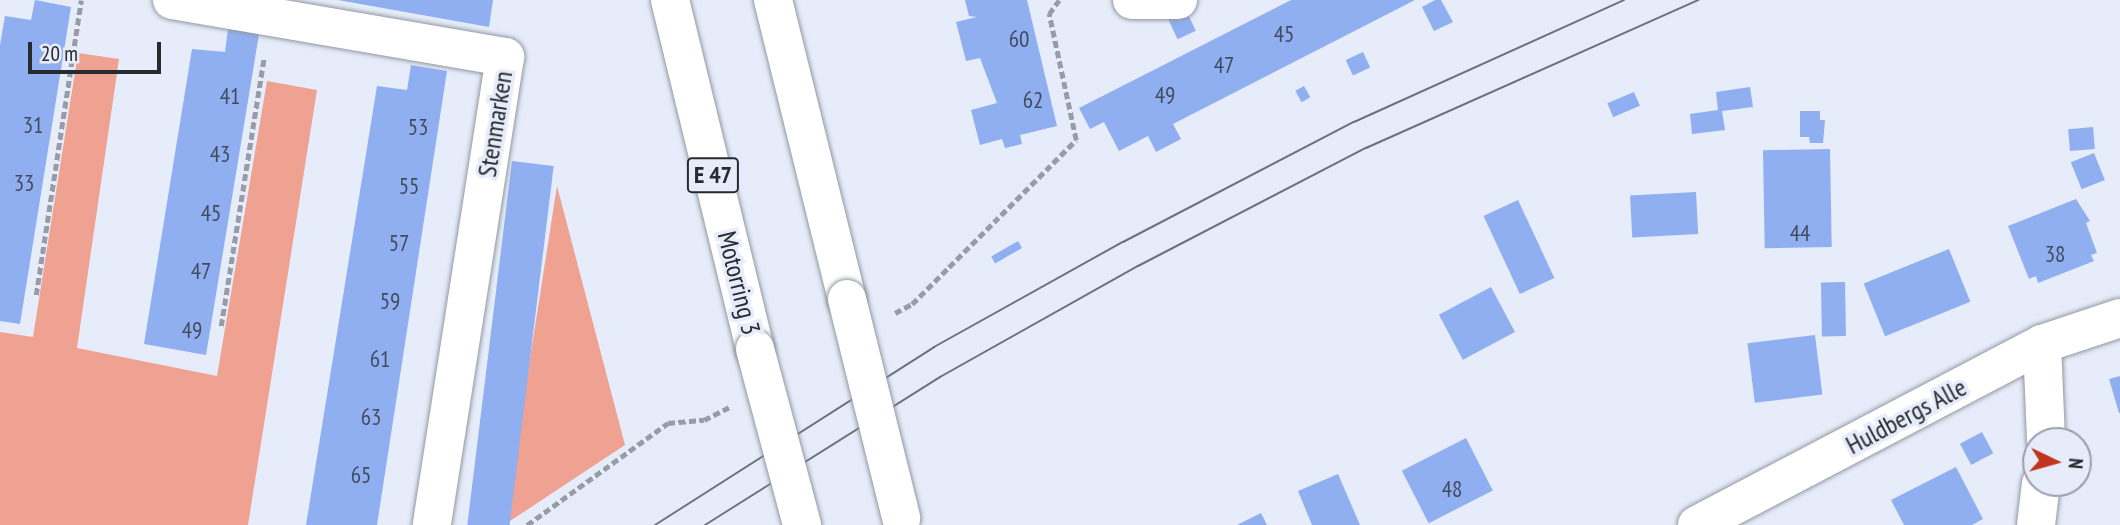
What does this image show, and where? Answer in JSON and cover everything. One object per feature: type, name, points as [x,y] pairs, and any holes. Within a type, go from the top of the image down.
[{"type":"main road","name":"Stenmarken","points":[[172,0],[505,57],[432,525]]},
{"type":"main road","name":"Motorring 3","points":[[670,0],[755,349],[802,525]]},
{"type":"main road","points":[[773,0],[902,521]]},
{"type":"main road","points":[[1132,0],[1178,0]]},
{"type":"main road","name":"Huldbergs Alle","points":[[1697,525],[2042,344],[2120,318]]},
{"type":"main road","points":[[2042,344],[2045,427]]},
{"type":"main road","points":[[2036,525],[2039,497]]},
{"type":"path","points":[[36,295],[81,0]]},
{"type":"path","points":[[221,326],[271,15]]},
{"type":"shaded area","points":[[78,53],[119,59],[77,348],[217,376],[267,81],[317,90],[248,525],[0,525],[0,332],[33,337]]},
{"type":"shaded area","points":[[557,186],[625,445],[504,525]]},
{"type":"building","points":[[35,0],[71,7],[20,324],[0,321],[0,45],[5,16],[31,20]]},
{"type":"building","points":[[338,0],[493,0],[489,27]]},
{"type":"building","points":[[965,0],[1027,0],[1057,126],[1020,135],[1022,144],[1005,148],[1002,139],[980,145],[971,110],[997,103],[980,58],[966,61],[956,22],[977,17],[969,16]]},
{"type":"building","points":[[1291,0],[1415,0],[1173,124],[1181,139],[1156,152],[1148,136],[1119,151],[1104,122],[1090,129],[1079,108]]},
{"type":"building","points":[[1441,0],[1453,22],[1434,31],[1422,7]]},
{"type":"building","points":[[1186,10],[1196,31],[1178,39],[1168,18]]},
{"type":"building","points":[[228,29],[259,34],[206,355],[144,344],[192,49],[225,52]]},
{"type":"building","points":[[1363,52],[1370,67],[1353,75],[1346,60]]},
{"type":"building","points":[[411,65],[447,71],[377,525],[306,525],[377,86],[407,90]]},
{"type":"building","points":[[1304,86],[1310,97],[1302,102],[1295,91]]},
{"type":"building","points":[[1750,87],[1753,107],[1722,111],[1725,130],[1692,134],[1690,114],[1718,110],[1716,92]]},
{"type":"building","points":[[1634,92],[1640,106],[1613,117],[1607,103]]},
{"type":"building","points":[[1800,111],[1820,111],[1820,120],[1825,120],[1823,143],[1810,143],[1809,137],[1800,137]]},
{"type":"building","points":[[2093,127],[2095,149],[2070,151],[2068,129]]},
{"type":"building","points":[[1830,149],[1832,247],[1765,248],[1763,150]]},
{"type":"building","points":[[2094,153],[2105,180],[2082,189],[2071,162]]},
{"type":"building","points":[[512,161],[554,166],[510,525],[467,525]]},
{"type":"building","points":[[1696,192],[1698,234],[1632,237],[1630,195]]},
{"type":"building","points":[[2076,199],[2090,221],[2086,223],[2097,253],[2091,255],[2094,261],[2038,283],[2036,276],[2029,279],[2008,226]]},
{"type":"building","points":[[1518,200],[1554,278],[1520,294],[1484,216]]},
{"type":"building","points":[[1018,241],[1022,248],[995,263],[991,256]]},
{"type":"building","points":[[1949,249],[1970,302],[1885,336],[1864,283]]},
{"type":"building","points":[[1821,282],[1845,282],[1846,336],[1822,336]]},
{"type":"building","points":[[1491,287],[1515,332],[1463,360],[1439,315]]},
{"type":"building","points":[[1815,335],[1822,395],[1755,403],[1748,343]]},
{"type":"building","points":[[2120,376],[2120,413],[2119,413],[2109,379]]},
{"type":"building","points":[[1982,432],[1993,453],[1971,465],[1960,444]]},
{"type":"building","points":[[1466,438],[1493,491],[1429,523],[1402,471]]},
{"type":"building","points":[[1956,467],[1983,519],[1972,525],[1904,525],[1891,500]]},
{"type":"building","points":[[1338,474],[1360,525],[1312,525],[1298,491]]},
{"type":"building","points":[[1261,513],[1267,525],[1237,525]]},
{"type":"tram line","points":[[655,525],[934,347],[1123,242],[1354,122],[1624,0]]},
{"type":"tram line","points":[[705,525],[940,377],[1138,266],[1366,148],[1699,0]]}]
